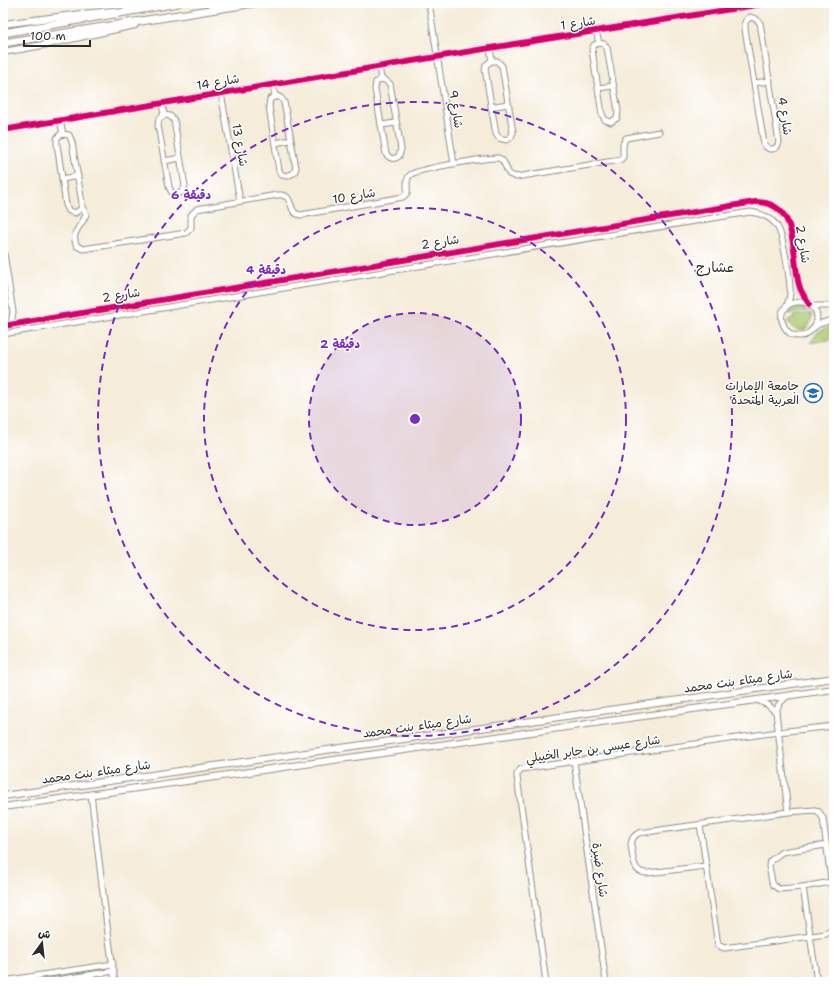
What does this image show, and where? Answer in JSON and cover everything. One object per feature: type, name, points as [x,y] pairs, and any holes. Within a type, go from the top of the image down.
[{"type":"highway","points":[[3,33],[178,3]]},
{"type":"highway","points":[[3,43],[254,3]]},
{"type":"main road","points":[[3,24],[81,14],[132,11]]},
{"type":"main road","points":[[3,52],[105,32],[156,19]]},
{"type":"main road","name":"شارع ميثاء بنت محمد","points":[[3,796],[834,678]]},
{"type":"main road","name":"شارع ميثاء بنت محمد","points":[[3,807],[834,689]]},
{"type":"street","points":[[429,3],[438,57]]},
{"type":"street","name":"شارع 1","points":[[438,57],[769,3]]},
{"type":"street","name":"شارع 4","points":[[749,6],[750,17],[744,26],[764,144],[767,148],[772,150],[777,147],[779,142],[770,81],[760,24],[756,19],[750,17]]},
{"type":"street","points":[[596,31],[599,43]]},
{"type":"street","points":[[599,43],[604,44],[607,48],[613,86],[618,114],[616,120],[611,122],[605,120],[602,116],[592,50],[594,45],[599,43]]},
{"type":"street","points":[[490,48],[492,61]]},
{"type":"street","name":"شارع 14","points":[[3,130],[438,57]]},
{"type":"street","name":"شارع 9","points":[[438,57],[454,164]]},
{"type":"street","points":[[492,61],[497,62],[502,66],[507,104],[513,132],[511,137],[507,140],[499,138],[496,134],[486,69],[488,63],[492,61]]},
{"type":"street","points":[[379,66],[381,79]]},
{"type":"street","points":[[381,79],[390,84],[401,152],[399,156],[394,159],[390,158],[386,154],[381,125],[375,86],[376,82],[381,79]]},
{"type":"street","points":[[754,83],[770,81]]},
{"type":"street","points":[[273,84],[275,96]]},
{"type":"street","points":[[598,88],[613,86]]},
{"type":"street","name":"شارع 13","points":[[221,93],[240,201]]},
{"type":"street","points":[[275,96],[281,98],[284,102],[296,168],[294,173],[290,176],[282,175],[279,171],[269,104],[270,100],[275,96]]},
{"type":"street","points":[[162,103],[164,115]]},
{"type":"street","points":[[491,107],[507,104]]},
{"type":"street","points":[[164,115],[170,116],[174,120],[185,186],[182,192],[178,194],[174,194],[169,189],[164,161],[158,122],[164,115]]},
{"type":"street","points":[[60,120],[63,134]]},
{"type":"street","points":[[381,125],[396,123]]},
{"type":"street","name":"شارع 10","points":[[82,208],[85,212],[85,218],[77,229],[74,237],[77,246],[84,249],[186,233],[190,230],[191,217],[195,211],[240,201],[284,195],[290,201],[293,212],[301,215],[403,197],[407,193],[407,182],[411,174],[454,164],[499,158],[502,159],[509,174],[513,177],[518,177],[620,160],[623,157],[623,144],[626,138],[659,132]]},
{"type":"street","points":[[63,134],[68,135],[72,139],[78,176],[82,208],[80,211],[75,213],[68,209],[62,179],[57,141],[59,136],[63,134]]},
{"type":"street","points":[[275,143],[290,140]]},
{"type":"street","points":[[164,161],[180,158]]},
{"type":"street","points":[[62,179],[78,176]]},
{"type":"street","name":"شارع 2","points":[[3,326],[755,202],[762,202],[772,205],[786,216],[790,229],[799,285],[803,295],[810,305]]},
{"type":"street","name":"شارع 2","points":[[3,334],[750,212],[756,212],[766,217],[779,229],[790,289],[786,308]]},
{"type":"street","points":[[3,246],[13,312],[11,325]]},
{"type":"street","points":[[834,306],[810,305],[802,301],[795,302],[786,308],[782,315],[785,329],[790,333],[799,336],[805,335],[815,327],[825,322],[834,320]]},
{"type":"street","points":[[810,305],[816,314],[817,321],[815,327]]},
{"type":"street","points":[[13,312],[22,323]]},
{"type":"street","points":[[788,695],[781,700],[776,712],[788,812]]},
{"type":"street","points":[[754,700],[764,702],[776,712]]},
{"type":"street","name":"شارع عيسى بن جابر الخييلي","points":[[546,982],[517,774],[523,768],[778,732],[834,726]]},
{"type":"street","name":"شارع صَبرة","points":[[574,761],[606,982]]},
{"type":"street","points":[[90,794],[115,982]]},
{"type":"street","points":[[706,866],[648,873],[641,872],[635,867],[631,844],[634,837],[639,833],[812,809],[819,812],[823,818],[834,903]]},
{"type":"street","points":[[700,825],[717,943],[720,947],[724,948],[826,934],[834,928]]},
{"type":"street","points":[[826,845],[782,852],[769,864],[772,882],[776,887],[782,890],[831,882]]},
{"type":"street","points":[[803,887],[817,982]]},
{"type":"street","points":[[3,981],[113,964]]},
{"type":"street","points":[[44,982],[114,971]]},
{"type":"green space","points":[[800,305],[810,310],[789,314],[793,308]]},
{"type":"green space","points":[[811,313],[809,324],[802,330],[794,329],[788,320],[794,319],[793,316]]},
{"type":"green space","points":[[832,326],[834,327],[834,339],[810,343],[819,331]]},
{"type":"cycle path","points":[[3,130],[490,48],[769,3]]},
{"type":"cycle path","points":[[3,326],[755,202],[769,204],[780,210],[787,220],[791,232],[799,285],[809,304]]},
{"type":"place","name":"جامعة الإمارات العربية المتحدة","points":[[813,393]]},
{"type":"district","name":"عشارج","points":[[715,267]]}]
